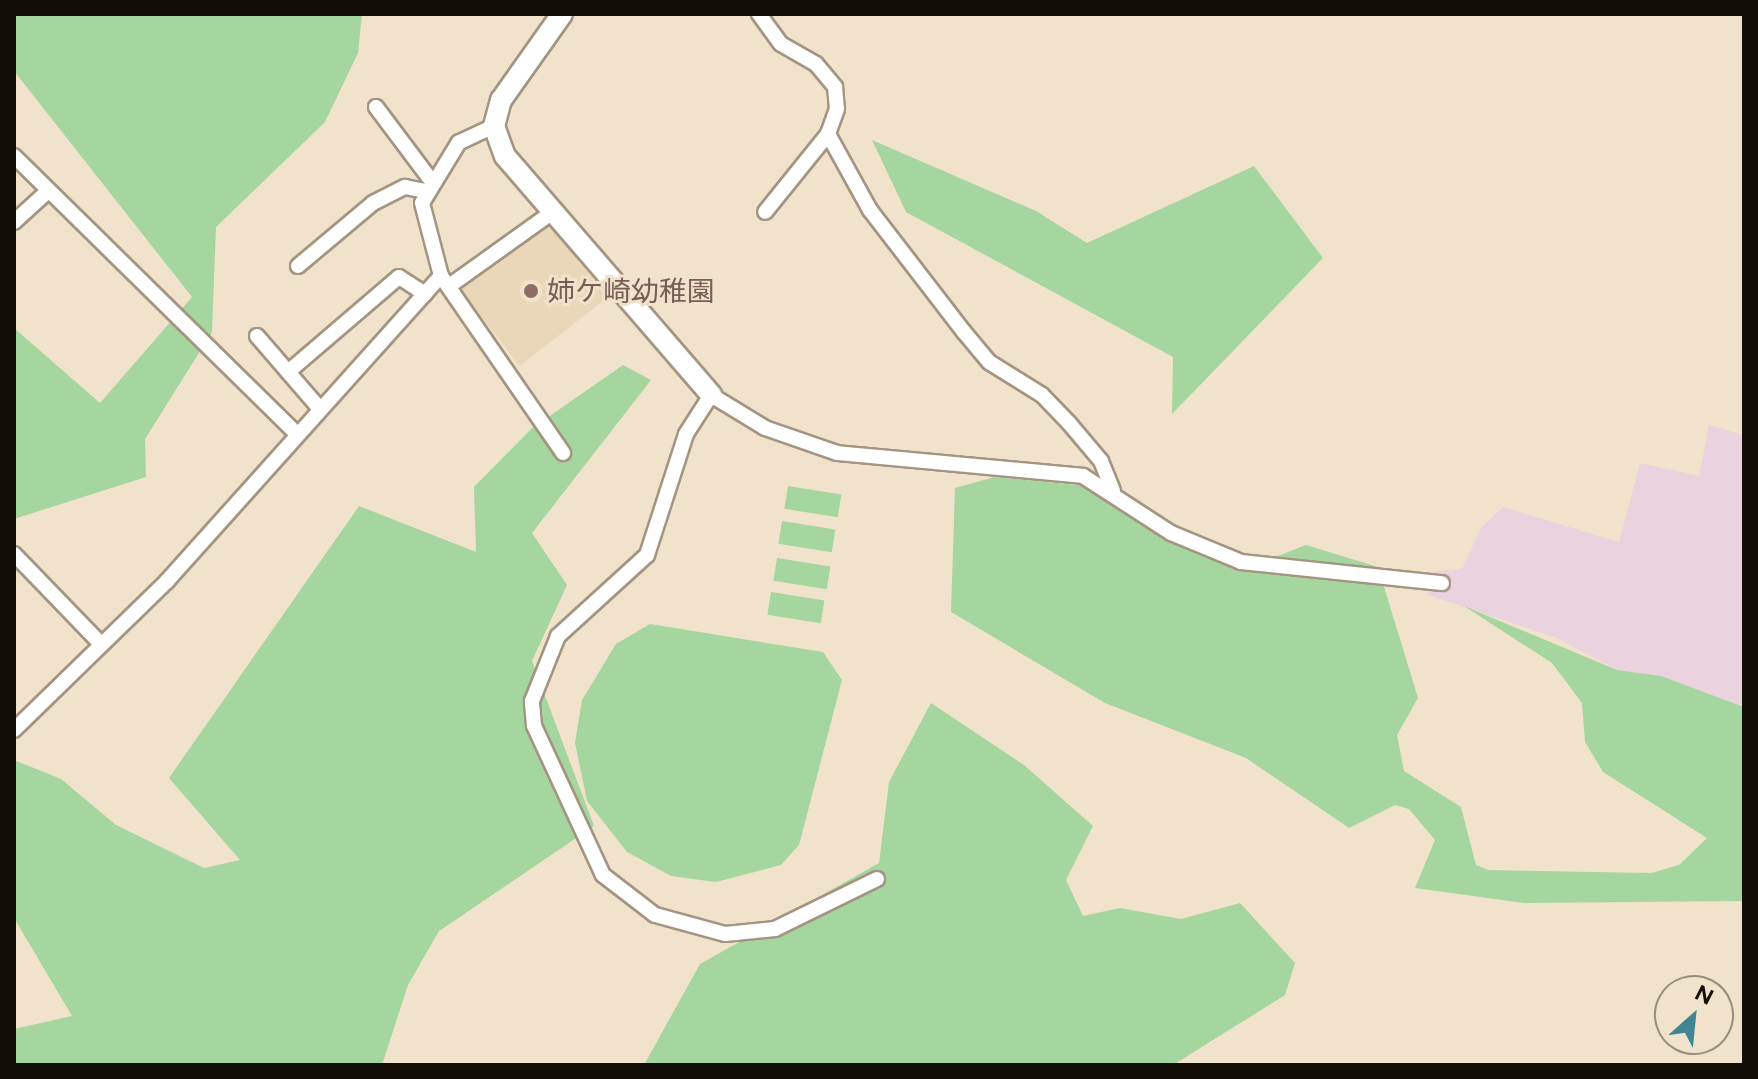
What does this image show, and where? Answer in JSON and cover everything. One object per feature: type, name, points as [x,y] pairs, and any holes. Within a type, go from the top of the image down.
[{"type":"street","points":[[562,14],[501,100],[494,126],[505,156],[711,395],[765,428],[837,453],[1083,476],[1113,491],[1171,533],[1241,562],[1442,583]]},
{"type":"street","points":[[758,15],[781,44],[816,64],[835,87],[828,134],[765,212]]},
{"type":"street","points":[[376,107],[428,185]]},
{"type":"street","points":[[494,126],[459,142],[428,185],[422,203],[446,280],[563,453]]},
{"type":"street","points":[[828,134],[870,210],[964,332],[989,362],[1042,395],[1069,423],[1101,461],[1113,491]]},
{"type":"street","points":[[14,156],[297,434]]},
{"type":"street","points":[[298,266],[373,203],[405,187],[428,185]]},
{"type":"street","points":[[14,222],[48,191]]},
{"type":"street","points":[[14,730],[101,644],[425,294],[551,213]]},
{"type":"street","points":[[288,372],[399,277],[425,294]]},
{"type":"street","points":[[257,336],[320,409]]},
{"type":"street","points":[[711,395],[686,434],[647,555],[558,636],[532,701],[534,726],[603,875],[655,915],[725,934],[775,929],[877,879]]},
{"type":"street","points":[[14,554],[101,644]]},
{"type":"shaded area","name":"姉ケ崎幼稚園","points":[[545,218],[607,298],[520,366],[458,286]]},
{"type":"shaded area","points":[[1709,425],[1744,435],[1744,707],[1660,676],[1617,670],[1557,638],[1428,595],[1429,572],[1462,569],[1481,528],[1503,507],[1619,542],[1640,463],[1699,476]]},
{"type":"green space","points":[[14,14],[362,14],[358,53],[325,122],[216,227],[212,332],[145,439],[146,477],[14,519],[14,328],[100,403],[192,297],[14,71]]},
{"type":"green space","points":[[872,140],[1036,211],[1087,243],[1254,166],[1323,258],[1172,414],[1173,357],[906,212]]},
{"type":"green space","points":[[623,365],[651,380],[532,533],[567,585],[532,661],[594,826],[439,931],[408,985],[382,1065],[14,1065],[14,1029],[72,1016],[14,918],[14,760],[61,779],[116,825],[204,868],[240,860],[169,778],[359,506],[476,552],[474,487],[531,429]]},
{"type":"green space","points":[[995,477],[1087,486],[1244,569],[1306,545],[1378,567],[1418,698],[1397,735],[1404,771],[1461,807],[1476,865],[1488,870],[1651,873],[1679,865],[1707,838],[1603,772],[1585,742],[1582,703],[1552,663],[1464,606],[1617,670],[1661,676],[1744,707],[1744,901],[1524,903],[1415,888],[1435,840],[1409,809],[1395,805],[1349,828],[1246,758],[1105,703],[951,612],[955,488]]},
{"type":"green space","points":[[788,486],[841,494],[838,517],[784,509]]},
{"type":"green space","points":[[782,521],[835,529],[832,552],[778,544]]},
{"type":"green space","points":[[777,558],[830,566],[827,589],[773,581]]},
{"type":"green space","points":[[771,592],[824,600],[821,623],[767,615]]},
{"type":"green space","points":[[650,624],[823,652],[842,680],[799,845],[781,865],[716,882],[671,876],[627,852],[587,801],[575,743],[582,700],[616,644]]},
{"type":"green space","points":[[931,703],[1024,765],[1093,826],[1066,880],[1083,916],[1120,908],[1181,919],[1240,903],[1295,963],[1285,995],[1173,1065],[644,1065],[700,964],[879,863],[889,782]]},
{"type":"place","name":"姉ケ崎幼稚園","points":[[531,291]]}]
